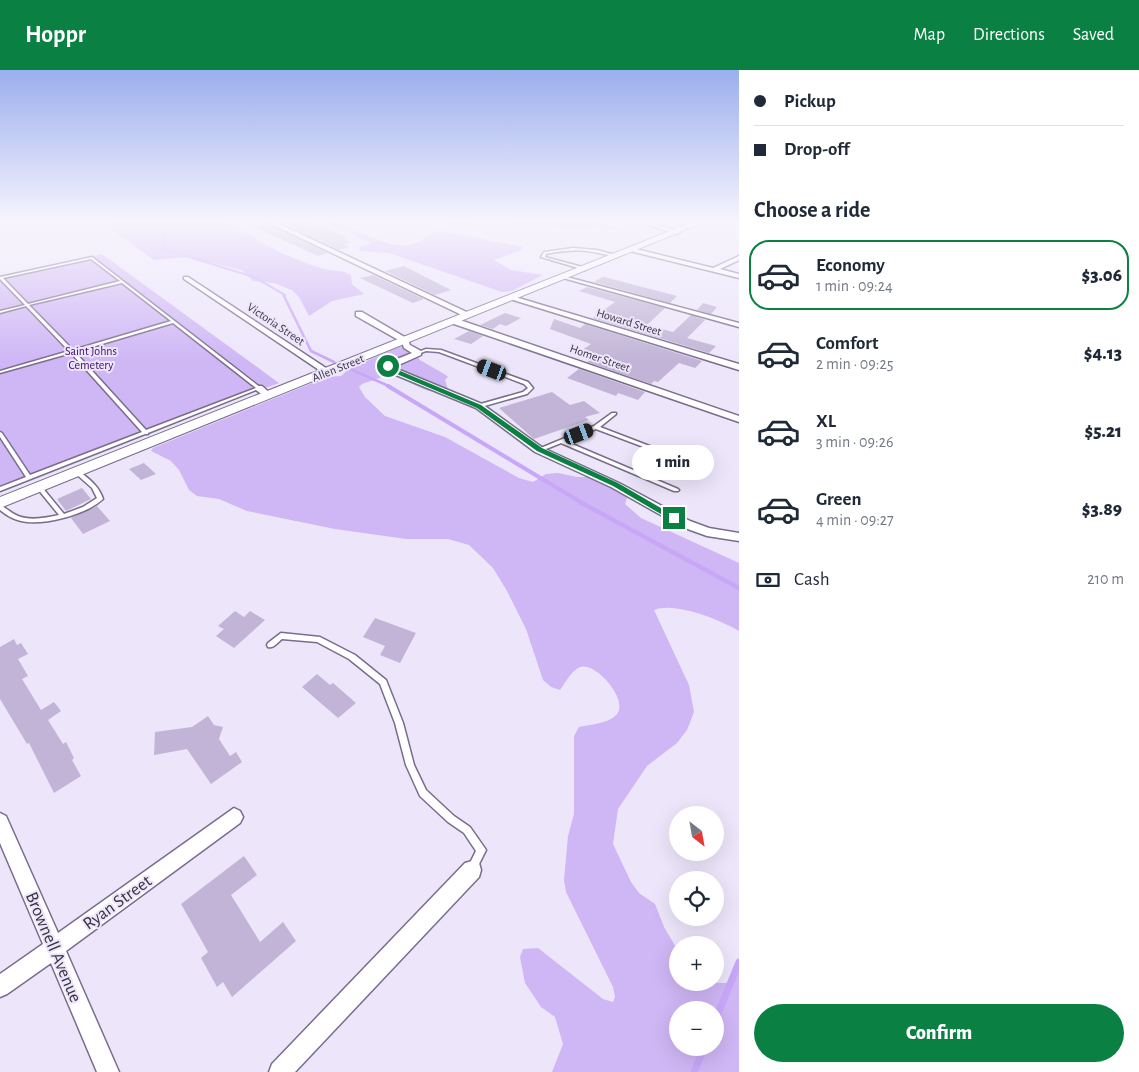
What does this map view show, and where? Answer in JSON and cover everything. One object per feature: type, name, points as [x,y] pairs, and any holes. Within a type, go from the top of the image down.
[{"type":"street","points":[[368,268],[469,315]]},
{"type":"street","name":"Allen Street","points":[[0,502],[34,482],[77,472],[263,392],[328,372],[588,268]]},
{"type":"street","points":[[704,268],[739,276]]},
{"type":"street","points":[[713,270],[718,268]]},
{"type":"street","points":[[565,277],[739,325]]},
{"type":"street","name":"Victoria Street","points":[[186,278],[328,372]]},
{"type":"street","name":"Howard Street","points":[[512,298],[739,367]]},
{"type":"street","points":[[359,314],[405,341],[407,346],[418,353]]},
{"type":"street","name":"Homer Street","points":[[454,321],[739,419]]},
{"type":"street","points":[[418,353],[388,366],[394,371],[479,406],[540,450],[615,485],[686,524],[707,532],[739,537]]},
{"type":"street","name":"Ryan Street","points":[[0,987],[234,817]]},
{"type":"street","name":"Brownell Avenue","points":[[0,822],[108,1072]]},
{"type":"street","points":[[280,1072],[472,870]]},
{"type":"lane","points":[[1,278],[48,268]]},
{"type":"lane","points":[[104,268],[263,392]]},
{"type":"lane","points":[[581,268],[585,269]]},
{"type":"lane","points":[[1,278],[146,432]]},
{"type":"lane","points":[[0,312],[121,282]]},
{"type":"lane","points":[[0,372],[173,322]]},
{"type":"lane","points":[[418,353],[426,350],[440,351],[526,383],[531,388],[524,393],[479,406]]},
{"type":"lane","points":[[0,488],[34,482],[146,432],[263,392]]},
{"type":"lane","points":[[540,450],[596,427],[614,414]]},
{"type":"lane","points":[[596,427],[696,465]]},
{"type":"lane","points":[[0,433],[34,482],[62,515]]},
{"type":"lane","points":[[561,441],[676,490]]},
{"type":"lane","points":[[0,507],[23,520],[41,520],[88,508],[100,499],[94,487],[77,472]]},
{"type":"lane","points":[[270,645],[281,636],[318,639],[352,657],[383,682],[399,723],[410,765],[423,793],[451,819],[467,830],[480,850],[472,870]]},
{"type":"green space","name":"Saint Johns Cemetery","points":[[41,268],[121,268],[279,383],[0,490],[0,277]]},
{"type":"green space","points":[[233,268],[321,268],[340,271],[351,275],[352,284],[364,294],[332,301],[309,316],[299,297],[292,290],[274,283],[253,281],[242,270]]},
{"type":"green space","points":[[432,268],[507,268],[543,275],[512,291],[502,292]]},
{"type":"green space","points":[[409,345],[420,360],[448,377],[445,380],[448,389],[432,391],[388,375],[362,384],[359,387],[365,397],[385,416],[445,437],[519,478],[533,482],[546,474],[558,473],[577,477],[594,477],[628,495],[625,504],[641,518],[739,563],[739,631],[709,617],[685,610],[663,608],[654,610],[689,685],[694,712],[687,730],[677,743],[647,766],[618,809],[613,844],[631,882],[639,893],[655,904],[669,936],[669,991],[724,991],[724,983],[739,970],[739,1072],[552,1072],[563,1044],[555,1017],[541,1007],[525,983],[520,957],[523,949],[538,948],[603,999],[613,1002],[615,997],[613,987],[566,892],[564,880],[568,836],[574,814],[574,736],[579,727],[608,720],[615,716],[619,710],[616,693],[603,676],[595,670],[580,667],[571,674],[560,690],[551,687],[543,680],[526,629],[507,591],[493,568],[469,545],[448,539],[406,539],[335,529],[247,511],[219,499],[197,496],[189,490],[179,470],[171,461],[151,451],[153,448],[327,377],[341,376],[349,369],[398,347]]},
{"type":"building","points":[[407,268],[451,290],[435,295],[385,271]]},
{"type":"building","points":[[373,275],[424,299],[413,303],[360,278]]},
{"type":"building","points":[[602,277],[677,296],[670,303],[594,282]]},
{"type":"building","points":[[587,287],[665,308],[647,325],[673,332],[691,315],[705,320],[687,338],[716,346],[709,353],[593,318],[615,302],[579,291]]},
{"type":"building","points":[[703,303],[717,307],[711,314],[697,310]]},
{"type":"building","points":[[505,313],[521,318],[506,326],[500,324],[493,329],[480,325]]},
{"type":"building","points":[[554,319],[580,328],[585,324],[702,361],[695,368],[679,363],[658,382],[654,381],[651,384],[587,362],[590,360],[575,355],[591,344],[550,329]]},
{"type":"building","points":[[469,331],[483,336],[471,344],[454,339]]},
{"type":"building","points":[[579,369],[645,392],[638,400],[618,393],[616,396],[567,378]]},
{"type":"building","points":[[552,392],[570,405],[584,401],[600,413],[585,417],[589,420],[534,439],[499,408]]},
{"type":"building","points":[[144,463],[156,474],[141,480],[129,469]]},
{"type":"building","points":[[82,488],[91,499],[66,511],[57,499]]},
{"type":"building","points":[[97,506],[110,521],[83,534],[71,518]]},
{"type":"building","points":[[235,611],[244,617],[250,611],[265,620],[234,648],[216,636],[224,629],[218,626]]},
{"type":"building","points":[[375,618],[416,633],[400,663],[380,655],[385,646],[363,637]]},
{"type":"building","points":[[14,639],[17,645],[21,643],[28,654],[18,659],[28,676],[22,679],[41,710],[54,702],[61,711],[48,720],[63,744],[66,742],[74,758],[72,760],[81,776],[54,793],[29,743],[27,744],[0,699],[0,647]]},
{"type":"building","points":[[317,674],[330,685],[333,683],[356,703],[338,718],[302,687]]},
{"type":"building","points":[[208,716],[214,725],[223,727],[219,739],[230,756],[236,752],[242,762],[211,784],[187,749],[154,755],[155,732],[192,727]]},
{"type":"building","points":[[244,856],[257,875],[231,895],[260,942],[283,922],[296,941],[232,997],[223,982],[217,987],[201,958],[208,952],[181,904]]},
{"type":"waterway","points":[[224,268],[254,277],[285,295]]},
{"type":"waterway","points":[[283,294],[311,351],[334,362]]},
{"type":"waterway","points":[[350,369],[391,387]]},
{"type":"waterway","points":[[388,386],[582,503]]},
{"type":"waterway","points":[[580,502],[739,588]]},
{"type":"waterway","points":[[723,1001],[739,962]]},
{"type":"waterway","points":[[694,1072],[701,1056]]},
{"type":"route","points":[[388,366],[394,371],[479,406],[540,450],[615,485],[674,518]]}]
